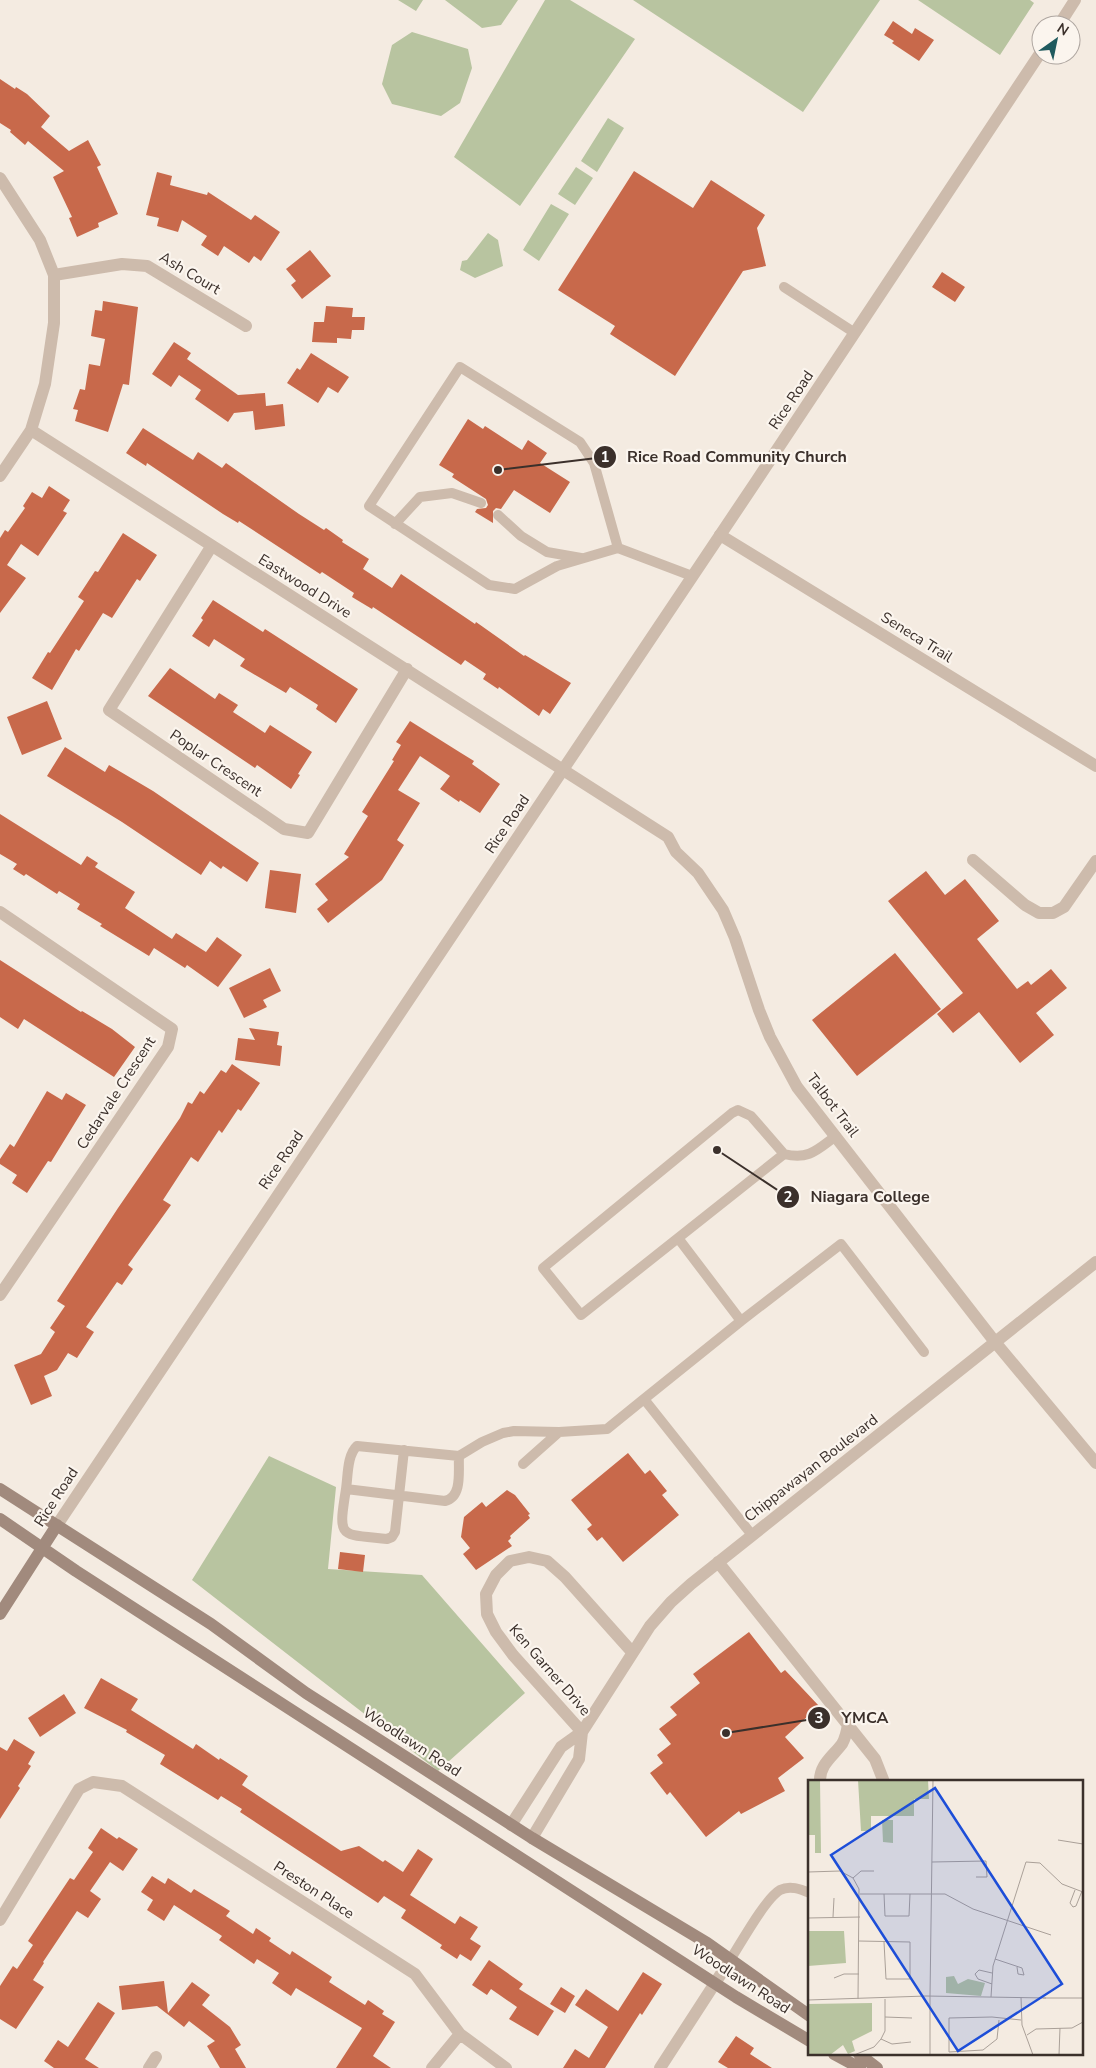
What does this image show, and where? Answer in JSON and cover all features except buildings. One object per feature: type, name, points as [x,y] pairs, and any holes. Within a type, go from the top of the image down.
[{"type":"main road","name":"Woodlawn Road","points":[[0,1489],[211,1624],[306,1693],[532,1838],[707,1943],[808,2015]]},
{"type":"main road","name":"Woodlawn Road","points":[[0,1519],[42,1548],[715,1982],[808,2040]]},
{"type":"main road","name":"Rice Road","points":[[0,1614],[57,1525]]},
{"type":"main road","points":[[838,2056],[860,2068]]},
{"type":"main road","points":[[862,2056],[877,2068]]},
{"type":"street","points":[[1065,15],[1075,0]]},
{"type":"street","name":"Rice Road","points":[[57,1525],[1032,65]]},
{"type":"street","points":[[0,178],[40,240],[54,275],[53,331],[45,384],[31,430],[0,476]]},
{"type":"street","name":"Ash Court","points":[[54,275],[122,264],[147,266],[246,326]]},
{"type":"street","name":"Eastwood Drive","points":[[31,430],[562,770]]},
{"type":"street","name":"Seneca Trail","points":[[720,535],[1096,766]]},
{"type":"street","name":"Poplar Crescent","points":[[211,547],[109,710],[284,829],[308,833],[407,669]]},
{"type":"street","name":"Talbot Trail","points":[[562,770],[668,837],[676,852],[707,885],[730,924],[759,1010],[782,1062],[797,1087],[995,1342],[1096,1463]]},
{"type":"street","points":[[973,860],[1025,905],[1039,913],[1052,913],[1064,907],[1096,861]]},
{"type":"street","name":"Cedarvale Crescent","points":[[0,912],[172,1029],[168,1047],[0,1295]]},
{"type":"street","name":"Chippawayan Boulevard","points":[[511,1824],[561,1747],[582,1732],[632,1652],[650,1626],[671,1602],[718,1562],[1096,1262]]},
{"type":"street","name":"Ken Garner Drive","points":[[582,1732],[513,1655],[496,1632],[487,1614],[486,1594],[496,1575],[510,1561],[529,1557],[547,1561],[566,1577],[632,1652]]},
{"type":"street","points":[[718,1562],[875,1759],[883,1780]]},
{"type":"street","points":[[820,1780],[824,1764],[841,1745],[846,1736],[848,1724]]},
{"type":"street","name":"Chippawayan Boulevard","points":[[532,1838],[579,1759],[582,1732]]},
{"type":"street","name":"Preston Place","points":[[0,1920],[79,1790],[93,1782],[122,1786],[416,1974],[460,2034],[506,2068]]},
{"type":"street","points":[[660,2068],[730,1960]]},
{"type":"street","points":[[432,2068],[460,2034]]},
{"type":"street","points":[[149,2068],[156,2057]]},
{"type":"lane","points":[[784,287],[855,333]]},
{"type":"lane","points":[[618,548],[594,463],[580,442],[460,367],[369,506],[488,585],[514,588],[557,566],[618,548],[692,576]]},
{"type":"lane","points":[[395,524],[420,497],[452,493],[481,503]]},
{"type":"lane","points":[[498,515],[521,536],[547,552],[584,558]]},
{"type":"lane","points":[[784,1154],[581,1315],[543,1268],[738,1110],[751,1116],[784,1154],[798,1158],[809,1156],[836,1136]]},
{"type":"lane","points":[[678,1238],[741,1321]]},
{"type":"lane","points":[[404,1450],[398,1519],[392,1537],[353,1535],[342,1528],[340,1523],[350,1457],[352,1450],[357,1446],[404,1450],[459,1456],[482,1442],[503,1433],[514,1431],[559,1432],[607,1428],[841,1244],[924,1352]]},
{"type":"lane","points":[[644,1399],[752,1535]]},
{"type":"lane","points":[[523,1464],[559,1432]]},
{"type":"lane","points":[[346,1489],[446,1501],[451,1500],[458,1489],[459,1456]]},
{"type":"lane","points":[[730,1960],[771,1898],[781,1890],[789,1888],[797,1888],[808,1892]]},
{"type":"green space","points":[[398,0],[423,0],[416,11]]},
{"type":"green space","points":[[445,0],[518,0],[501,25],[482,28]]},
{"type":"green space","points":[[545,0],[570,0],[635,39],[520,206],[454,157]]},
{"type":"green space","points":[[633,0],[880,0],[803,112]]},
{"type":"green space","points":[[918,0],[1030,0],[1034,3],[1000,55]]},
{"type":"green space","points":[[412,32],[468,49],[472,68],[460,103],[441,116],[392,104],[382,84],[392,45]]},
{"type":"green space","points":[[608,118],[624,128],[597,172],[581,161]]},
{"type":"green space","points":[[576,167],[593,178],[575,205],[558,194]]},
{"type":"green space","points":[[551,204],[569,214],[539,261],[523,250]]},
{"type":"green space","points":[[488,233],[498,240],[503,266],[475,278],[460,270],[462,261],[467,260]]},
{"type":"green space","points":[[269,1456],[336,1487],[328,1569],[422,1575],[525,1693],[438,1771],[192,1580]]},
{"type":"place","name":"Rice Road Community Church","points":[[498,470]]},
{"type":"place","name":"Niagara College","points":[[717,1150]]},
{"type":"place","name":"YMCA","points":[[726,1733]]}]
